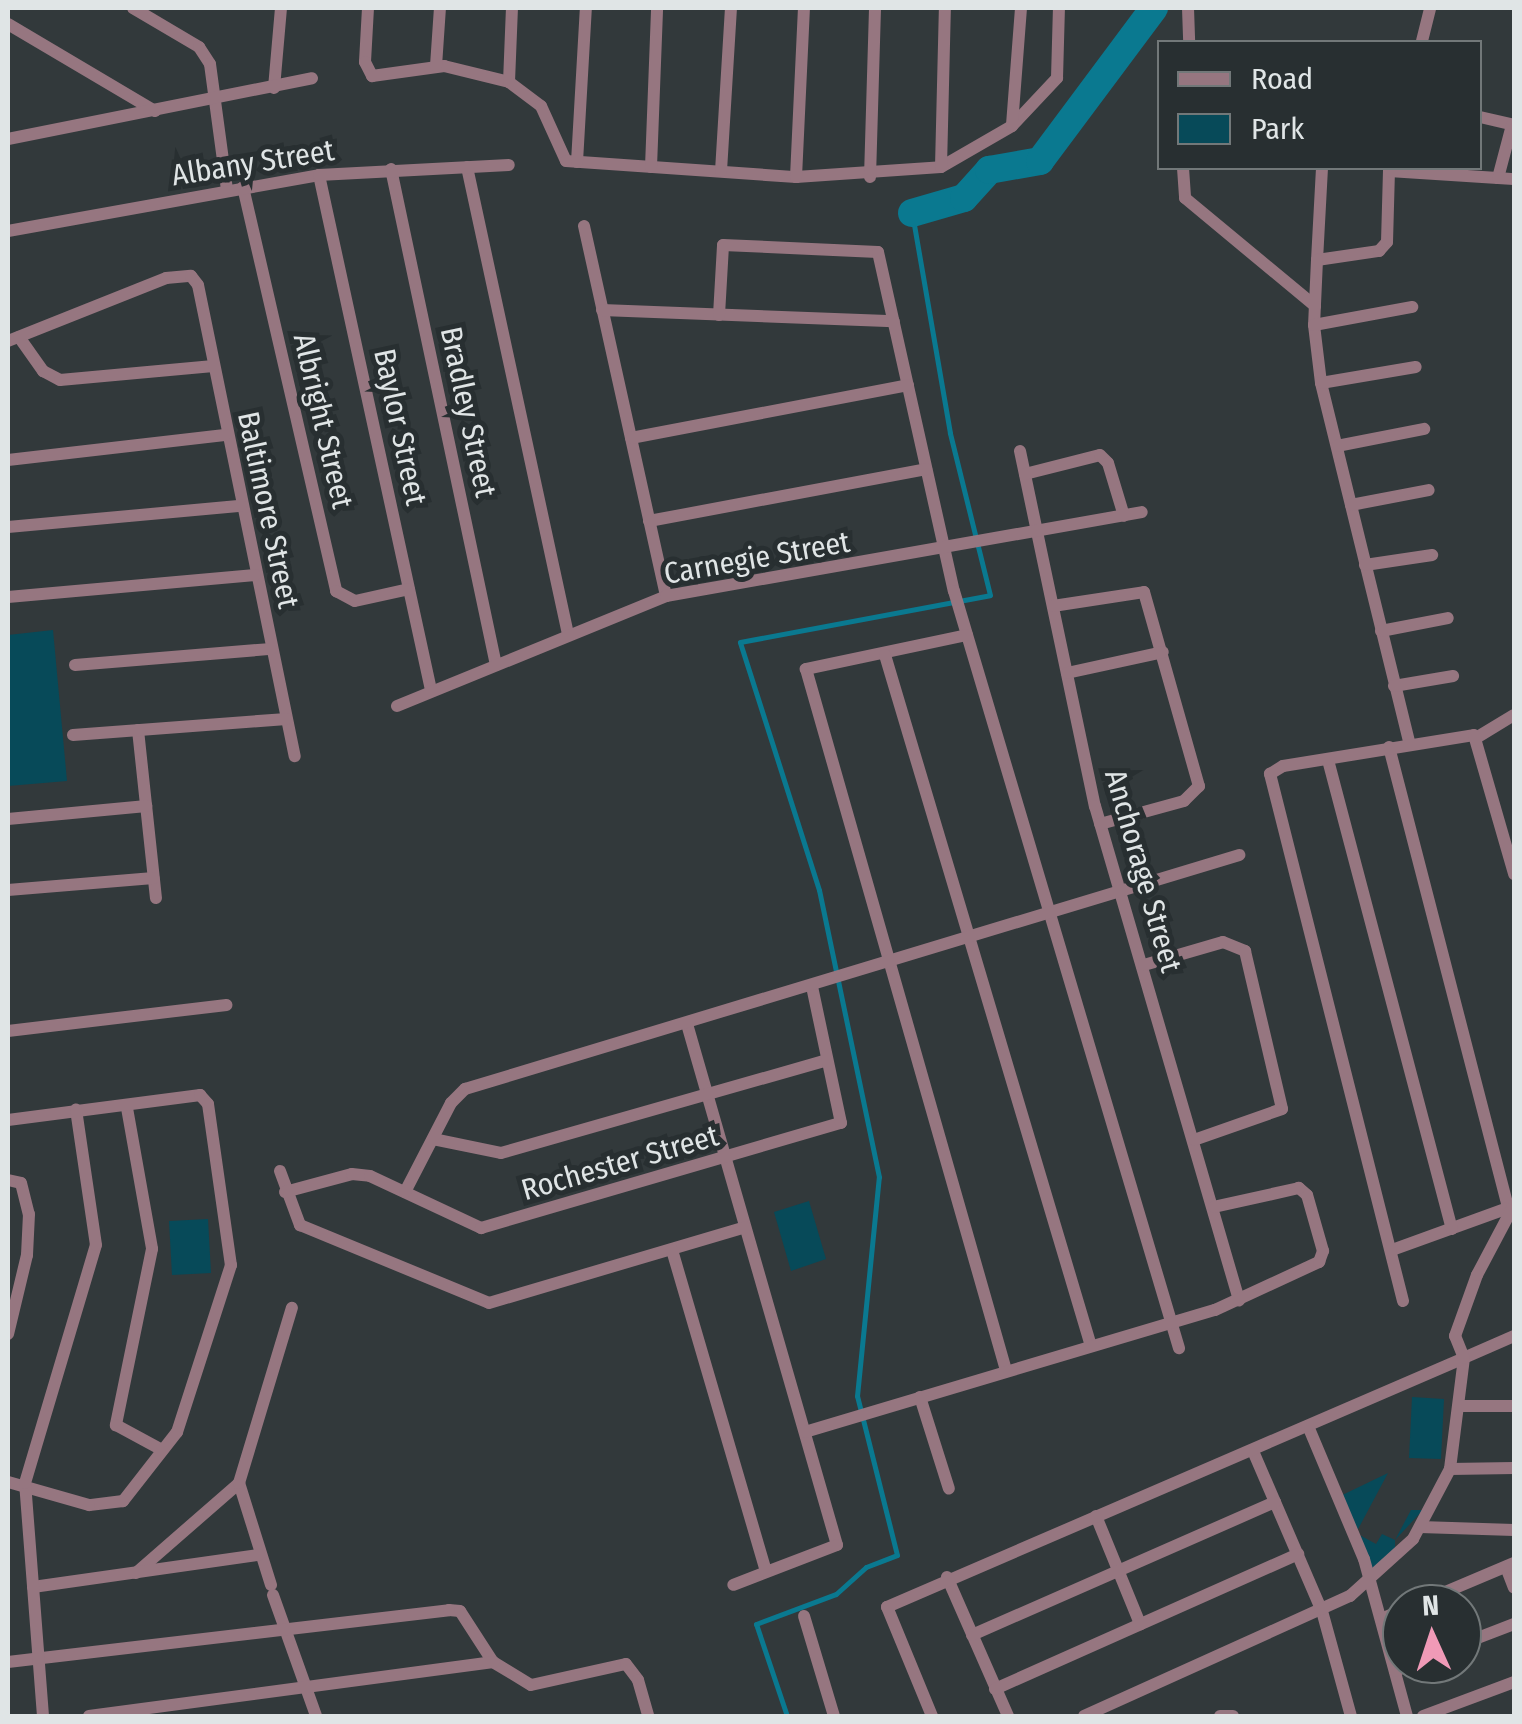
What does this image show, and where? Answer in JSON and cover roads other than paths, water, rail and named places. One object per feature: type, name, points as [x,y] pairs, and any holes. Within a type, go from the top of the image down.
[{"type":"street","points":[[132,8],[199,47],[214,78],[227,190]]},
{"type":"street","points":[[274,88],[281,8]]},
{"type":"street","points":[[368,8],[365,62],[372,76],[436,66],[509,82],[541,106],[566,161],[796,177],[870,177],[941,167],[1012,126],[1056,78],[1059,8]]},
{"type":"street","points":[[436,66],[440,8]]},
{"type":"street","points":[[509,82],[512,8]]},
{"type":"street","points":[[577,162],[586,8]]},
{"type":"street","points":[[650,167],[657,8]]},
{"type":"street","points":[[721,171],[731,8]]},
{"type":"street","points":[[796,177],[804,8]]},
{"type":"street","points":[[870,177],[876,8]]},
{"type":"street","points":[[941,167],[945,8]]},
{"type":"street","points":[[1012,126],[1021,8]]},
{"type":"street","points":[[1188,8],[1189,40]]},
{"type":"street","points":[[1422,40],[1430,8]]},
{"type":"street","points":[[8,24],[155,110]]},
{"type":"street","points":[[8,139],[312,78]]},
{"type":"street","points":[[1482,117],[1514,125],[1498,178]]},
{"type":"street","name":"Albany Street","points":[[8,231],[320,174],[509,166]]},
{"type":"street","points":[[466,167],[568,634]]},
{"type":"street","name":"Bradley Street","points":[[391,170],[496,665]]},
{"type":"street","points":[[1183,170],[1185,198],[1315,306]]},
{"type":"street","points":[[1322,170],[1314,326],[1321,383],[1410,742]]},
{"type":"street","points":[[1317,260],[1385,247],[1389,170],[1514,180]]},
{"type":"street","name":"Baylor Street","points":[[320,174],[430,690]]},
{"type":"street","name":"Albright Street","points":[[243,187],[336,591],[355,600],[409,589]]},
{"type":"street","points":[[584,226],[666,596]]},
{"type":"street","points":[[719,315],[723,245],[878,252],[954,591],[1179,1348]]},
{"type":"street","name":"Baltimore Street","points":[[13,339],[166,278],[191,276],[294,756]]},
{"type":"street","points":[[1314,326],[1412,307]]},
{"type":"street","points":[[602,310],[894,321]]},
{"type":"street","points":[[13,339],[42,371],[60,380],[213,366]]},
{"type":"street","points":[[1321,383],[1416,368]]},
{"type":"street","points":[[630,438],[908,385]]},
{"type":"street","points":[[1337,446],[1424,429]]},
{"type":"street","points":[[8,460],[225,436]]},
{"type":"street","name":"Anchorage Street","points":[[1020,451],[1100,824],[1239,1300]]},
{"type":"street","points":[[1025,474],[1100,455],[1108,463],[1124,516]]},
{"type":"street","points":[[649,521],[926,469]]},
{"type":"street","points":[[1351,505],[1429,490]]},
{"type":"street","points":[[8,527],[240,506]]},
{"type":"street","name":"Carnegie Street","points":[[396,706],[666,596],[1038,535],[1142,512]]},
{"type":"street","points":[[1365,565],[1432,554]]},
{"type":"street","points":[[8,597],[255,575]]},
{"type":"street","points":[[1053,606],[1144,592],[1199,786],[1184,801],[1100,824]]},
{"type":"street","points":[[1381,630],[1448,618]]},
{"type":"street","points":[[967,635],[806,670],[1006,1370]]},
{"type":"street","points":[[75,665],[272,649]]},
{"type":"street","points":[[1067,673],[1163,652]]},
{"type":"street","points":[[885,654],[1091,1346]]},
{"type":"street","points":[[1394,686],[1453,676]]},
{"type":"street","points":[[1403,1301],[1270,781],[1273,770],[1282,766],[1410,742],[1476,738],[1514,715]]},
{"type":"street","points":[[73,735],[286,718]]},
{"type":"street","points":[[138,730],[156,898]]},
{"type":"street","points":[[1476,738],[1514,874]]},
{"type":"street","points":[[1084,1716],[1322,1611],[1370,1581],[1420,1527],[1450,1469],[1462,1406],[1464,1358],[1455,1336],[1511,1206],[1389,747]]},
{"type":"street","points":[[1328,760],[1452,1229]]},
{"type":"street","points":[[8,819],[146,806]]},
{"type":"street","points":[[404,1192],[466,1089],[852,977],[1239,855]]},
{"type":"street","points":[[8,890],[154,878]]},
{"type":"street","points":[[1144,966],[1223,942],[1245,951],[1282,1109],[1194,1140]]},
{"type":"street","name":"Rochester Street","points":[[286,1192],[352,1174],[404,1192],[482,1228],[726,1160],[840,1123],[812,988]]},
{"type":"street","points":[[8,1031],[226,1005]]},
{"type":"street","points":[[687,1024],[837,1545],[733,1586]]},
{"type":"street","points":[[433,1139],[501,1153],[827,1060]]},
{"type":"street","points":[[8,1120],[76,1109],[127,1108],[187,1093],[208,1104],[231,1264],[194,1386],[162,1450],[123,1501],[111,1506],[8,1482]]},
{"type":"street","points":[[127,1108],[152,1249],[116,1426],[162,1450]]},
{"type":"street","points":[[43,1716],[25,1483],[96,1245],[76,1109]]},
{"type":"street","points":[[280,1171],[300,1225],[489,1303],[746,1227]]},
{"type":"street","points":[[8,1180],[22,1183],[28,1214],[28,1254],[8,1334]]},
{"type":"street","points":[[805,1432],[1239,1300],[1309,1269],[1323,1251],[1307,1194],[1299,1188],[1214,1207]]},
{"type":"street","points":[[1392,1250],[1511,1206]]},
{"type":"street","points":[[672,1250],[766,1572]]},
{"type":"street","points":[[292,1308],[240,1484],[259,1555],[316,1716]]},
{"type":"street","points":[[932,1716],[887,1607],[1514,1336]]},
{"type":"street","points":[[1488,1348],[1514,1347]]},
{"type":"street","points":[[920,1398],[949,1489]]},
{"type":"street","points":[[1462,1406],[1514,1406]]},
{"type":"street","points":[[1308,1426],[1370,1581],[1382,1626]]},
{"type":"street","points":[[1253,1451],[1322,1611],[1351,1716]]},
{"type":"street","points":[[1450,1469],[1514,1468]]},
{"type":"street","points":[[136,1572],[240,1484]]},
{"type":"street","points":[[972,1635],[1275,1502]]},
{"type":"street","points":[[1096,1516],[1140,1624]]},
{"type":"street","points":[[1420,1527],[1514,1530]]},
{"type":"street","points":[[996,1689],[1298,1554]]},
{"type":"street","points":[[33,1587],[259,1555]]},
{"type":"street","points":[[1465,1584],[1510,1565],[1514,1588]]},
{"type":"street","points":[[947,1578],[1008,1716]]},
{"type":"street","points":[[8,1662],[287,1626],[460,1612],[493,1662],[513,1678],[551,1686],[626,1664],[638,1680],[648,1716]]},
{"type":"street","points":[[804,1616],[834,1716]]},
{"type":"street","points":[[1482,1636],[1514,1624]]},
{"type":"street","points":[[89,1716],[493,1662]]},
{"type":"street","points":[[1423,1716],[1514,1682]]},
{"type":"street","points":[[1398,1684],[1407,1716]]},
{"type":"street","points":[[1220,1716],[1233,1716]]},
{"type":"waterway","points":[[912,213],[964,198],[989,170],[1040,161],[1154,8]]},
{"type":"waterway","points":[[787,1716],[756,1624],[836,1594],[866,1567],[897,1555],[857,1396],[879,1177],[819,890],[740,642],[990,595],[950,433],[912,213]]}]
